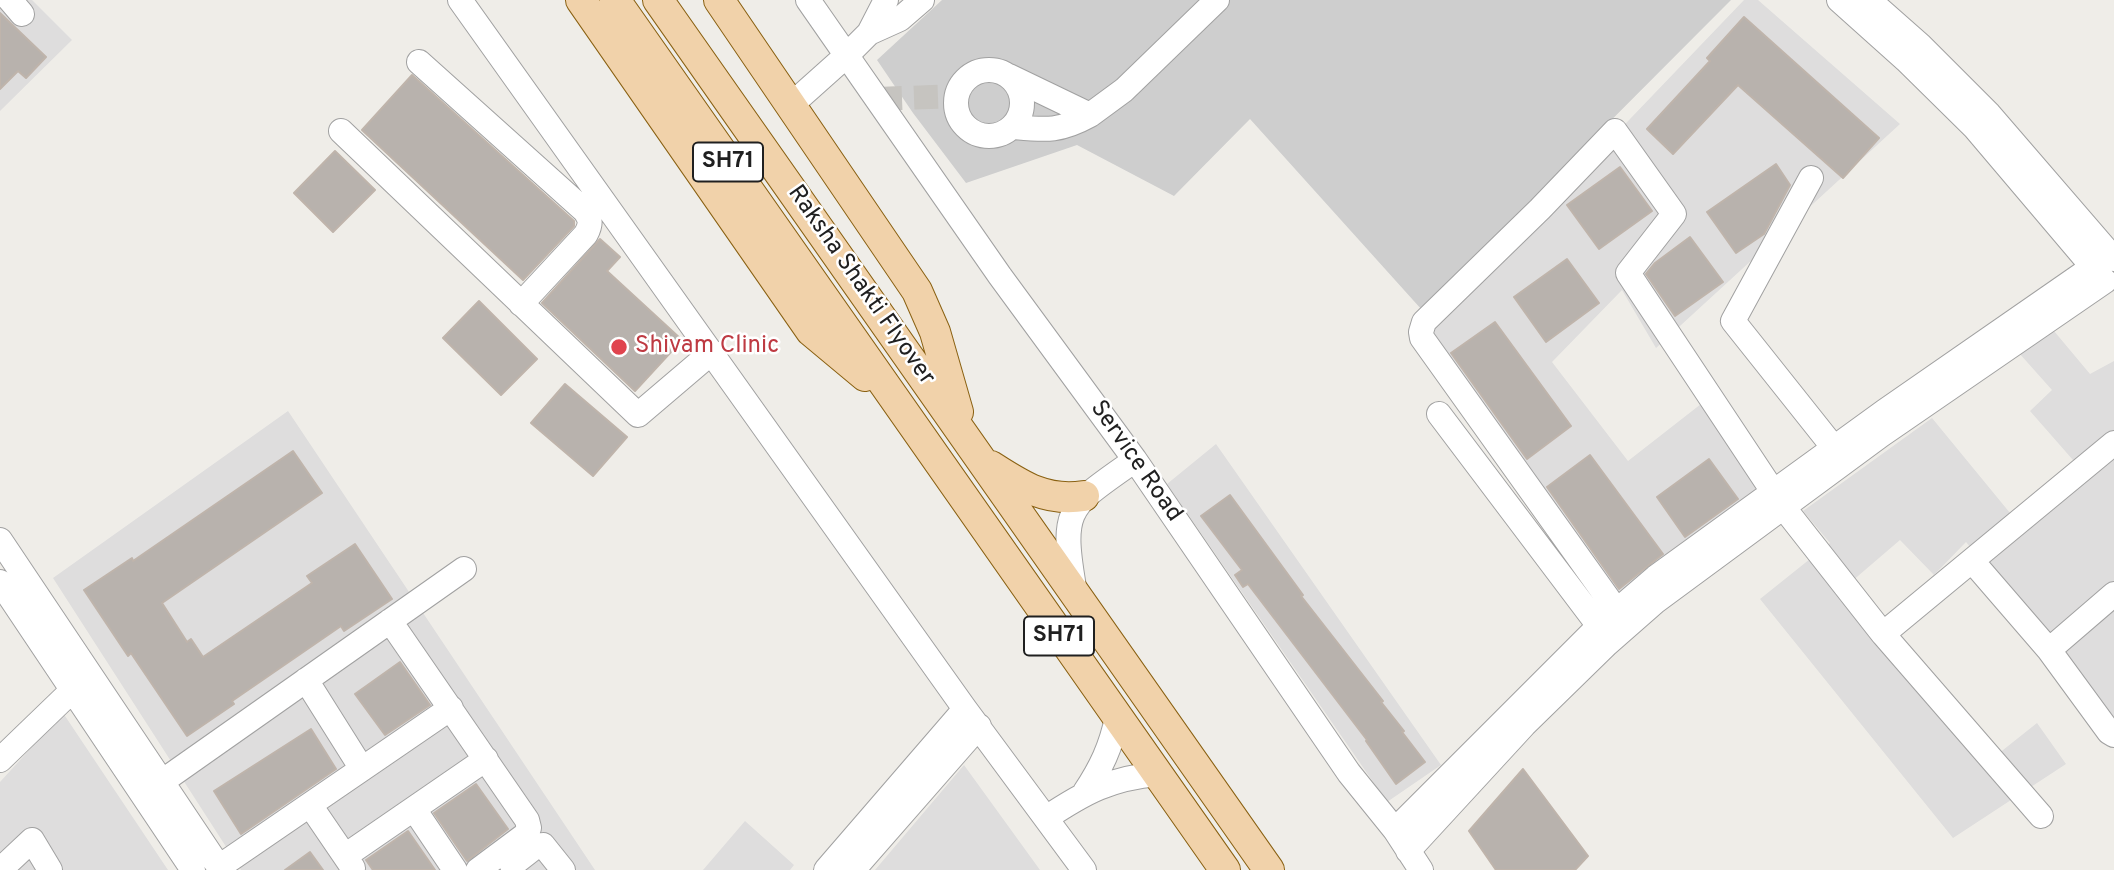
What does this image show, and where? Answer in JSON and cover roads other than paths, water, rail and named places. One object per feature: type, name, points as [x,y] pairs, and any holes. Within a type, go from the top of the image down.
[{"type":"main road","points":[[581,0],[811,331],[894,401]]},
{"type":"main road","name":"Raksha Shakti Flyover","points":[[615,0],[894,401]]},
{"type":"main road","name":"Raksha Shakti Flyover","points":[[658,0],[965,435]]},
{"type":"main road","points":[[719,0],[916,291],[935,332],[965,435]]},
{"type":"main road","name":"SH71","points":[[894,401],[1224,870]]},
{"type":"main road","name":"SH71","points":[[965,435],[1269,870]]},
{"type":"main road","points":[[982,460],[1044,494],[1064,499],[1084,496]]},
{"type":"street","points":[[460,0],[1084,870]]},
{"type":"street","name":"Service Road","points":[[808,0],[1000,276],[1135,460],[1349,773],[1408,850]]},
{"type":"street","points":[[791,105],[869,33],[886,0]]},
{"type":"street","points":[[869,33],[900,19],[922,0]]},
{"type":"street","points":[[1013,127],[1054,129],[1070,126],[1090,115],[1134,81],[1217,0]]},
{"type":"street","points":[[1839,0],[1906,60],[1975,128],[2107,275]]},
{"type":"street","points":[[1869,0],[1989,114],[2107,275]]},
{"type":"street","points":[[419,62],[585,211],[590,219],[586,234],[522,304]]},
{"type":"street","points":[[1009,76],[1021,91],[1023,101],[1019,119],[1013,127],[996,136],[977,135],[962,123],[956,106],[960,87],[973,74],[992,70],[1009,76],[1090,115]]},
{"type":"street","points":[[341,131],[638,415],[712,352]]},
{"type":"street","points":[[1608,618],[1422,338],[1421,332],[1424,322],[1540,209],[1615,131],[1674,214],[1628,273],[1779,501],[1883,634],[2041,816]]},
{"type":"street","points":[[1811,177],[1733,321],[1834,448]]},
{"type":"street","points":[[1518,718],[1779,501],[1834,448],[2107,275]]},
{"type":"street","points":[[1408,850],[1518,718],[1608,618],[1656,577],[1881,435],[2107,275]]},
{"type":"street","points":[[1439,414],[1608,618]]},
{"type":"street","points":[[1883,634],[2114,443]]},
{"type":"street","points":[[1075,594],[1067,538],[1074,509],[1084,496],[1135,460]]},
{"type":"street","points":[[0,540],[81,682],[152,788],[220,868],[451,708]]},
{"type":"street","points":[[1973,562],[2049,650],[2109,732],[2114,735]]},
{"type":"street","points":[[152,788],[464,569]]},
{"type":"street","points":[[0,582],[81,682]]},
{"type":"street","points":[[2049,650],[2114,593]]},
{"type":"street","points":[[390,621],[527,820],[529,828],[525,835],[478,870]]},
{"type":"street","points":[[306,680],[362,769]]},
{"type":"street","points":[[0,760],[81,682]]},
{"type":"street","points":[[826,870],[858,854],[972,717]]},
{"type":"street","points":[[1085,792],[1112,744],[1117,718]]},
{"type":"street","points":[[310,805],[350,863],[414,809],[486,759]]},
{"type":"street","points":[[1046,818],[1085,792],[1126,778],[1158,774]]},
{"type":"street","points":[[152,788],[193,870]]},
{"type":"street","points":[[414,809],[455,870]]},
{"type":"street","points":[[0,870],[32,840],[50,870]]},
{"type":"street","points":[[506,870],[535,847],[543,845],[563,870]]},
{"type":"tunnel","points":[[878,99],[956,96]]},
{"type":"place","name":"Shivam Clinic","points":[[619,347]]}]
